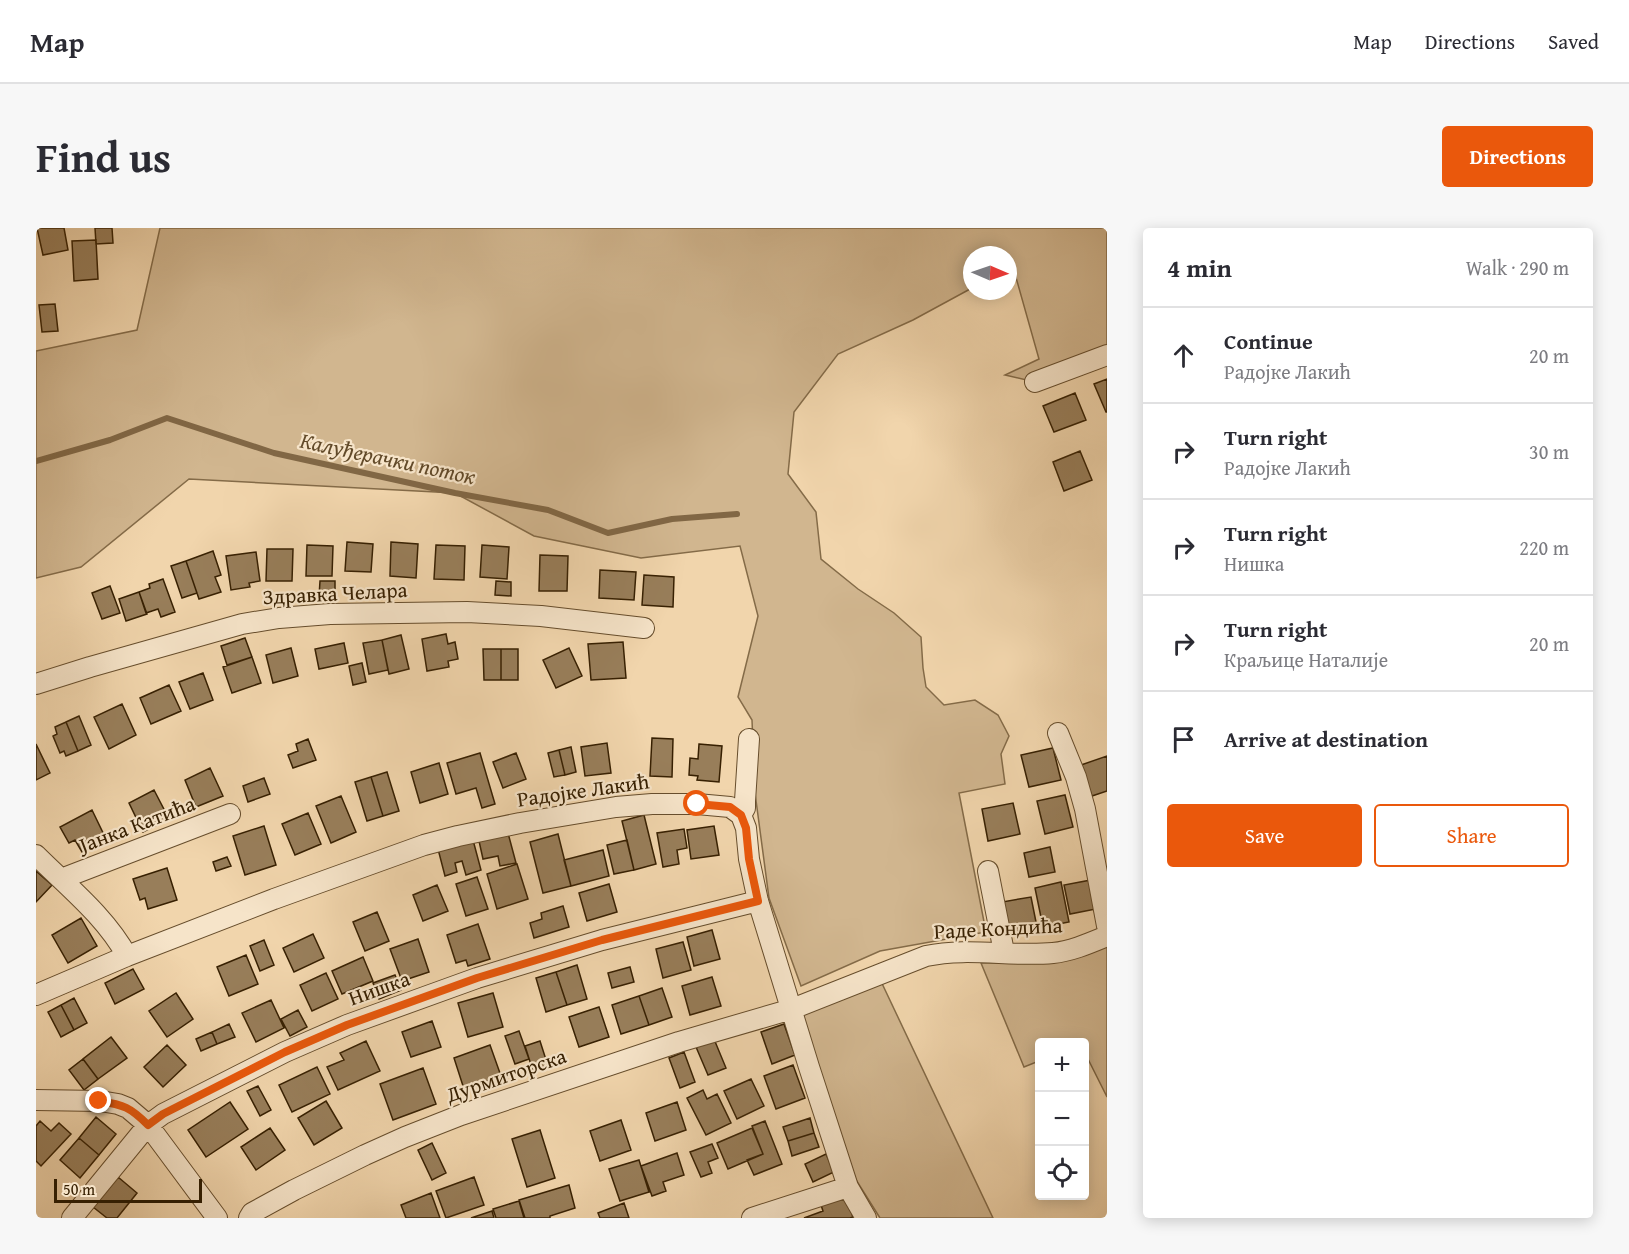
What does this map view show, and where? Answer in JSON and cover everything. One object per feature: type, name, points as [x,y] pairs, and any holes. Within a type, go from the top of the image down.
[{"type":"street","points":[[1035,382],[1107,356]]},
{"type":"street","name":"Здравка Челара","points":[[36,684],[242,624],[279,618],[342,614],[478,613],[542,616],[644,628]]},
{"type":"street","points":[[1058,733],[1076,777],[1085,809],[1107,926]]},
{"type":"street","points":[[749,739],[746,801],[741,815],[746,828],[749,859],[758,901],[848,1186],[866,1218]]},
{"type":"street","name":"Радојке Лакић","points":[[36,995],[274,899],[424,845],[458,836],[582,812],[652,804],[730,807],[741,815]]},
{"type":"street","name":"Јанка Катића","points":[[61,879],[230,814]]},
{"type":"street","points":[[36,855],[100,917],[128,956]]},
{"type":"street","points":[[988,870],[1004,952]]},
{"type":"street","name":"Нишка","points":[[72,1218],[148,1125],[163,1114],[285,1052],[347,1025],[477,978],[602,940],[758,901]]},
{"type":"street","name":"Раде Кондића","points":[[792,1009],[926,956],[1055,952],[1107,936]]},
{"type":"street","name":"Дурмиторска","points":[[249,1218],[252,1213],[304,1185],[405,1137],[461,1114],[679,1042],[792,1009]]},
{"type":"street","points":[[36,1100],[76,1100],[118,1104],[128,1108],[148,1125],[217,1218]]},
{"type":"street","points":[[752,1218],[848,1186]]},
{"type":"shaded area","points":[[160,228],[1107,228],[1107,355],[1035,382],[1005,375],[1039,359],[1017,281],[1017,246],[963,246],[963,293],[913,320],[838,354],[794,412],[788,474],[816,512],[821,559],[858,589],[894,613],[921,637],[926,687],[944,705],[975,700],[998,715],[1009,736],[1001,754],[1005,784],[959,793],[986,932],[880,951],[801,986],[769,898],[755,793],[752,720],[738,697],[758,616],[740,546],[641,558],[534,536],[455,493],[189,479],[81,567],[36,578],[36,351],[137,330]]},
{"type":"shaded area","points":[[1107,936],[1107,1097],[1089,1061],[1089,1038],[1035,1038],[1035,1063],[1024,1067],[981,963],[1054,962]]},
{"type":"shaded area","points":[[878,975],[993,1218],[880,1218],[853,1175],[792,1009]]},
{"type":"building","points":[[37,228],[64,228],[68,250],[43,255]]},
{"type":"building","points":[[95,228],[112,228],[113,243],[96,244]]},
{"type":"building","points":[[96,240],[98,279],[74,281],[72,241]]},
{"type":"building","points":[[55,304],[58,331],[42,332],[39,305]]},
{"type":"building","points":[[1107,379],[1107,412],[1106,412],[1094,384]]},
{"type":"building","points":[[1075,393],[1086,420],[1054,432],[1043,406]]},
{"type":"building","points":[[1080,451],[1092,480],[1064,491],[1053,462]]},
{"type":"building","points":[[347,542],[373,544],[371,572],[345,571]]},
{"type":"building","points":[[391,542],[418,544],[416,578],[390,576]]},
{"type":"building","points":[[307,545],[333,546],[332,576],[306,576]]},
{"type":"building","points":[[436,545],[465,546],[464,580],[434,579]]},
{"type":"building","points":[[482,545],[509,547],[507,579],[480,577]]},
{"type":"building","points":[[267,549],[293,549],[292,581],[266,581]]},
{"type":"building","points":[[213,551],[221,575],[215,577],[221,592],[199,599],[186,561]]},
{"type":"building","points":[[256,552],[260,581],[249,583],[250,587],[231,590],[226,556]]},
{"type":"building","points":[[540,555],[568,556],[567,591],[539,591]]},
{"type":"building","points":[[186,561],[197,593],[182,598],[171,566]]},
{"type":"building","points":[[600,570],[636,572],[634,600],[599,598]]},
{"type":"building","points":[[644,575],[674,577],[673,607],[642,605]]},
{"type":"building","points":[[163,579],[175,612],[161,617],[158,609],[146,613],[139,592],[150,588],[149,584]]},
{"type":"building","points":[[320,581],[335,581],[335,597],[319,597]]},
{"type":"building","points":[[496,581],[511,582],[511,596],[495,595]]},
{"type":"building","points":[[110,586],[120,613],[102,619],[92,593]]},
{"type":"building","points":[[139,592],[147,614],[126,621],[119,599]]},
{"type":"building","points":[[446,634],[448,644],[455,642],[458,659],[448,661],[449,667],[427,671],[422,639]]},
{"type":"building","points":[[401,635],[409,669],[389,674],[382,640]]},
{"type":"building","points":[[245,638],[252,657],[227,665],[221,646]]},
{"type":"building","points":[[382,640],[388,670],[369,674],[363,643]]},
{"type":"building","points":[[623,642],[626,678],[591,680],[588,644]]},
{"type":"building","points":[[344,643],[348,663],[319,669],[315,649]]},
{"type":"building","points":[[291,648],[298,676],[273,683],[266,655]]},
{"type":"building","points":[[569,648],[582,676],[556,688],[543,660]]},
{"type":"building","points":[[483,649],[501,649],[501,680],[484,680]]},
{"type":"building","points":[[501,649],[518,649],[518,680],[501,680]]},
{"type":"building","points":[[252,657],[261,683],[232,693],[223,667]]},
{"type":"building","points":[[362,663],[366,682],[353,685],[349,666]]},
{"type":"building","points":[[203,673],[213,700],[190,709],[179,682]]},
{"type":"building","points":[[169,685],[181,711],[151,724],[140,698]]},
{"type":"building","points":[[122,704],[136,735],[109,749],[94,717]]},
{"type":"building","points":[[79,716],[91,745],[78,751],[66,722]]},
{"type":"building","points":[[66,722],[78,751],[66,756],[64,751],[60,753],[53,736],[57,734],[55,727]]},
{"type":"building","points":[[652,738],[673,739],[672,777],[650,776]]},
{"type":"building","points":[[308,739],[316,760],[293,768],[288,755],[298,751],[296,744]]},
{"type":"building","points":[[607,743],[611,773],[585,776],[581,747]]},
{"type":"building","points":[[36,744],[50,773],[36,780]]},
{"type":"building","points":[[699,744],[722,746],[719,782],[697,780],[698,776],[689,775],[690,758],[698,759]]},
{"type":"building","points":[[571,747],[576,772],[565,775],[559,750]]},
{"type":"building","points":[[1053,748],[1061,780],[1029,787],[1021,755]]},
{"type":"building","points":[[559,750],[565,775],[554,777],[548,753]]},
{"type":"building","points":[[480,753],[495,804],[482,808],[476,788],[456,794],[447,763]]},
{"type":"building","points":[[516,753],[526,779],[503,788],[493,762]]},
{"type":"building","points":[[1107,756],[1107,791],[1092,796],[1081,765]]},
{"type":"building","points":[[439,763],[448,794],[420,803],[411,772]]},
{"type":"building","points":[[210,768],[223,796],[196,807],[185,780]]},
{"type":"building","points":[[387,772],[399,811],[383,816],[371,777]]},
{"type":"building","points":[[371,777],[383,816],[367,821],[355,782]]},
{"type":"building","points":[[264,778],[270,794],[248,802],[243,786]]},
{"type":"building","points":[[154,790],[169,819],[143,832],[129,803]]},
{"type":"building","points":[[1065,795],[1073,827],[1045,834],[1037,801]]},
{"type":"building","points":[[341,796],[356,832],[331,843],[316,806]]},
{"type":"building","points":[[1013,803],[1020,834],[988,841],[982,809]]},
{"type":"building","points":[[92,810],[106,839],[82,852],[75,840],[69,843],[60,827]]},
{"type":"building","points":[[308,813],[321,844],[295,855],[282,824]]},
{"type":"building","points":[[644,815],[656,864],[634,870],[622,821]]},
{"type":"building","points":[[264,826],[276,865],[245,875],[233,836]]},
{"type":"building","points":[[714,826],[719,855],[691,859],[687,830]]},
{"type":"building","points":[[684,829],[687,848],[677,850],[679,864],[663,867],[657,833]]},
{"type":"building","points":[[508,833],[516,863],[500,866],[498,856],[483,859],[479,841]]},
{"type":"building","points":[[558,834],[571,886],[543,893],[530,842]]},
{"type":"building","points":[[473,840],[481,870],[466,875],[462,861],[455,863],[457,872],[445,876],[438,849]]},
{"type":"building","points":[[627,840],[634,870],[614,874],[607,845]]},
{"type":"building","points":[[1050,847],[1055,872],[1029,877],[1024,853]]},
{"type":"building","points":[[603,850],[609,876],[571,886],[564,860]]},
{"type":"building","points":[[227,857],[231,866],[216,871],[213,862]]},
{"type":"building","points":[[517,864],[528,899],[497,909],[487,874]]},
{"type":"building","points":[[167,868],[177,900],[148,909],[145,898],[140,900],[133,879]]},
{"type":"building","points":[[36,871],[52,885],[36,902]]},
{"type":"building","points":[[477,877],[488,909],[466,916],[456,884]]},
{"type":"building","points":[[1091,880],[1096,909],[1070,914],[1064,885]]},
{"type":"building","points":[[1061,882],[1069,922],[1043,927],[1035,888]]},
{"type":"building","points":[[609,884],[617,912],[587,921],[579,893]]},
{"type":"building","points":[[437,885],[448,911],[423,921],[413,895]]},
{"type":"building","points":[[1031,897],[1037,927],[1008,933],[1002,902]]},
{"type":"building","points":[[563,906],[569,927],[534,938],[530,923],[542,919],[541,913]]},
{"type":"building","points":[[377,912],[389,941],[365,951],[353,922]]},
{"type":"building","points":[[81,918],[97,946],[68,963],[52,935]]},
{"type":"building","points":[[478,924],[490,959],[468,966],[466,960],[456,963],[447,935]]},
{"type":"building","points":[[712,930],[720,959],[694,966],[687,937]]},
{"type":"building","points":[[313,934],[324,958],[294,972],[283,948]]},
{"type":"building","points":[[418,939],[429,972],[402,981],[390,949]]},
{"type":"building","points":[[264,940],[274,965],[260,971],[250,946]]},
{"type":"building","points":[[683,942],[691,970],[663,978],[656,949]]},
{"type":"building","points":[[246,955],[258,984],[229,996],[217,967]]},
{"type":"building","points":[[363,957],[373,981],[342,994],[332,971]]},
{"type":"building","points":[[577,965],[587,999],[567,1005],[556,972]]},
{"type":"building","points":[[630,967],[634,982],[612,988],[608,973]]},
{"type":"building","points":[[133,969],[144,989],[115,1004],[105,983]]},
{"type":"building","points":[[556,972],[567,1005],[546,1012],[536,978]]},
{"type":"building","points":[[326,973],[338,999],[312,1011],[300,985]]},
{"type":"building","points":[[395,975],[401,990],[379,999],[373,983]]},
{"type":"building","points":[[712,977],[721,1006],[690,1015],[682,986]]},
{"type":"building","points":[[662,988],[672,1017],[649,1025],[639,996]]},
{"type":"building","points":[[176,993],[193,1019],[167,1037],[149,1011]]},
{"type":"building","points":[[493,993],[503,1027],[468,1037],[458,1003]]},
{"type":"building","points":[[639,996],[649,1025],[621,1034],[612,1005]]},
{"type":"building","points":[[74,998],[87,1023],[74,1030],[61,1005]]},
{"type":"building","points":[[271,1000],[284,1028],[256,1042],[242,1013]]},
{"type":"building","points":[[61,1005],[74,1030],[61,1037],[48,1012]]},
{"type":"building","points":[[599,1007],[609,1037],[579,1047],[569,1017]]},
{"type":"building","points":[[298,1010],[307,1027],[290,1036],[281,1019]]},
{"type":"building","points":[[432,1021],[441,1047],[411,1057],[402,1032]]},
{"type":"building","points":[[229,1024],[235,1037],[217,1044],[212,1032]]},
{"type":"building","points":[[784,1024],[795,1055],[772,1064],[761,1032]]},
{"type":"building","points":[[519,1031],[529,1059],[515,1064],[505,1036]]},
{"type":"building","points":[[212,1032],[217,1044],[201,1051],[196,1039]]},
{"type":"building","points":[[111,1037],[127,1058],[98,1079],[83,1059]]},
{"type":"building","points":[[714,1039],[726,1068],[708,1075],[696,1047]]},
{"type":"building","points":[[366,1041],[380,1071],[338,1090],[327,1067],[344,1060],[340,1053]]},
{"type":"building","points":[[540,1041],[548,1066],[533,1071],[525,1046]]},
{"type":"building","points":[[167,1045],[186,1065],[163,1087],[144,1067]]},
{"type":"building","points":[[490,1045],[501,1076],[464,1089],[454,1058]]},
{"type":"building","points":[[684,1052],[695,1082],[680,1088],[669,1058]]},
{"type":"building","points":[[83,1059],[98,1079],[84,1090],[69,1070]]},
{"type":"building","points":[[793,1065],[805,1098],[776,1109],[764,1076]]},
{"type":"building","points":[[317,1067],[330,1094],[292,1112],[279,1085]]},
{"type":"building","points":[[423,1068],[436,1104],[393,1120],[380,1084]]},
{"type":"building","points":[[751,1079],[764,1106],[737,1119],[724,1091]]},
{"type":"building","points":[[258,1086],[271,1110],[260,1116],[247,1091]]},
{"type":"building","points":[[703,1090],[707,1099],[717,1094],[731,1123],[706,1135],[687,1098]]},
{"type":"building","points":[[326,1101],[342,1128],[314,1145],[298,1118]]},
{"type":"building","points":[[230,1102],[248,1129],[206,1157],[188,1130]]},
{"type":"building","points":[[677,1102],[686,1130],[655,1141],[646,1113]]},
{"type":"building","points":[[96,1117],[116,1134],[99,1155],[79,1138]]},
{"type":"building","points":[[810,1118],[814,1133],[788,1141],[783,1127]]},
{"type":"building","points":[[621,1120],[631,1150],[600,1161],[590,1131]]},
{"type":"building","points":[[40,1121],[51,1131],[59,1123],[71,1134],[41,1166],[36,1161],[36,1126]]},
{"type":"building","points":[[765,1121],[782,1164],[754,1175],[747,1160],[763,1154],[752,1126]]},
{"type":"building","points":[[270,1128],[285,1150],[256,1170],[241,1147]]},
{"type":"building","points":[[752,1128],[763,1154],[728,1169],[717,1143]]},
{"type":"building","points":[[540,1130],[555,1178],[527,1187],[512,1139]]},
{"type":"building","points":[[814,1133],[819,1147],[792,1156],[788,1141]]},
{"type":"building","points":[[79,1138],[99,1155],[80,1178],[60,1160]]},
{"type":"building","points":[[432,1143],[446,1173],[432,1180],[418,1150]]},
{"type":"building","points":[[712,1144],[718,1158],[708,1162],[712,1173],[701,1177],[690,1152]]},
{"type":"building","points":[[677,1153],[684,1175],[663,1182],[666,1191],[652,1196],[641,1166]]},
{"type":"building","points":[[826,1154],[834,1172],[813,1182],[805,1164]]},
{"type":"building","points":[[639,1160],[649,1192],[620,1201],[609,1169]]},
{"type":"building","points":[[118,1177],[137,1193],[117,1218],[107,1218],[93,1207]]},
{"type":"building","points":[[474,1177],[484,1205],[446,1218],[436,1191]]},
{"type":"building","points":[[569,1185],[575,1208],[550,1216],[550,1218],[525,1218],[519,1200]]},
{"type":"building","points":[[431,1193],[440,1218],[406,1218],[401,1205]]},
{"type":"building","points":[[846,1196],[853,1217],[804,1218],[823,1211],[821,1205]]},
{"type":"building","points":[[519,1201],[524,1218],[496,1218],[493,1209]]},
{"type":"building","points":[[624,1203],[629,1218],[600,1218],[598,1213]]},
{"type":"building","points":[[492,1211],[494,1218],[471,1218]]},
{"type":"waterway","name":"Калуђерачки поток","points":[[36,461],[110,440],[167,418],[274,453],[455,493],[548,510],[608,533],[672,519],[737,514]]},
{"type":"route","points":[[99,1101],[128,1108],[148,1125],[163,1114],[285,1052],[347,1025],[477,978],[602,940],[758,901],[749,859],[746,828],[741,815],[730,807],[697,804]]}]
